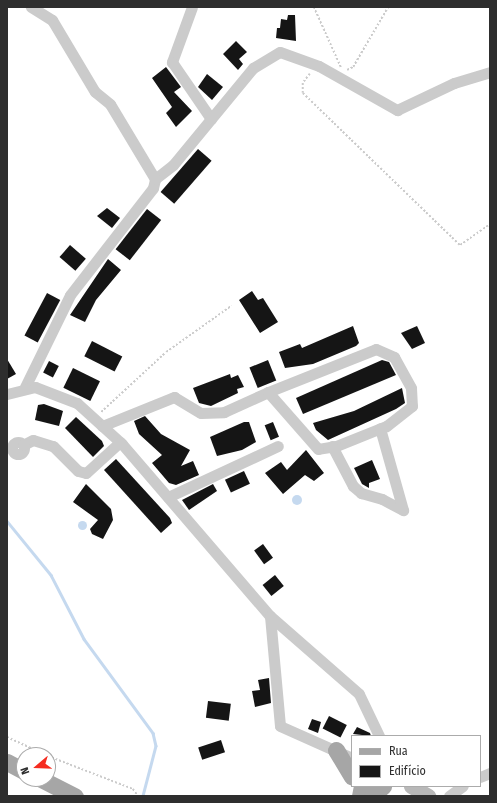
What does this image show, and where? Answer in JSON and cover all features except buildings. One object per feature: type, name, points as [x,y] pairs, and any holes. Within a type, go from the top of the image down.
[{"type":"main road","points":[[336,750],[351,772]]},
{"type":"main road","points":[[7,762],[16,767]]},
{"type":"main road","points":[[56,786],[75,796]]},
{"type":"main road","points":[[363,789],[376,787]]},
{"type":"street","points":[[31,7],[52,20],[95,92],[110,104],[155,179]]},
{"type":"street","points":[[192,7],[172,62],[211,119]]},
{"type":"street","points":[[25,387],[70,295],[153,188],[155,179],[173,165],[253,68],[280,52],[317,65],[397,110],[454,83],[490,72]]},
{"type":"street","points":[[99,423],[174,397],[201,413],[224,412],[268,392],[376,349],[394,357],[411,388],[412,406],[380,428],[332,446],[318,449],[268,392]]},
{"type":"street","points":[[7,394],[25,387],[46,389],[77,402],[120,442],[270,616],[359,694],[376,733]]},
{"type":"street","points":[[332,446],[353,486],[361,493],[382,499],[403,510],[380,428]]},
{"type":"street","points":[[23,445],[33,440],[48,444],[78,471],[86,473],[120,442]]},
{"type":"street","points":[[168,497],[278,446]]},
{"type":"street","points":[[270,616],[280,726],[351,758]]},
{"type":"street","points":[[412,787],[428,796]]},
{"type":"street","points":[[449,796],[462,787]]},
{"type":"path","points":[[314,7],[341,65],[337,76]]},
{"type":"path","points":[[337,76],[353,67],[388,7]]},
{"type":"path","points":[[317,65],[303,83],[304,93],[460,245],[490,224]]},
{"type":"path","points":[[99,423],[102,409],[166,352],[231,306]]},
{"type":"path","points":[[7,737],[29,747]]},
{"type":"path","points":[[56,759],[133,789],[138,796]]},
{"type":"water","points":[[295,495],[299,495],[301,496],[301,504],[295,505],[292,502],[292,498]]},
{"type":"water","points":[[82,520],[87,525],[82,530],[77,525]]},
{"type":"waterway","points":[[7,521],[51,575],[84,639],[153,733],[156,746],[143,796]]}]
